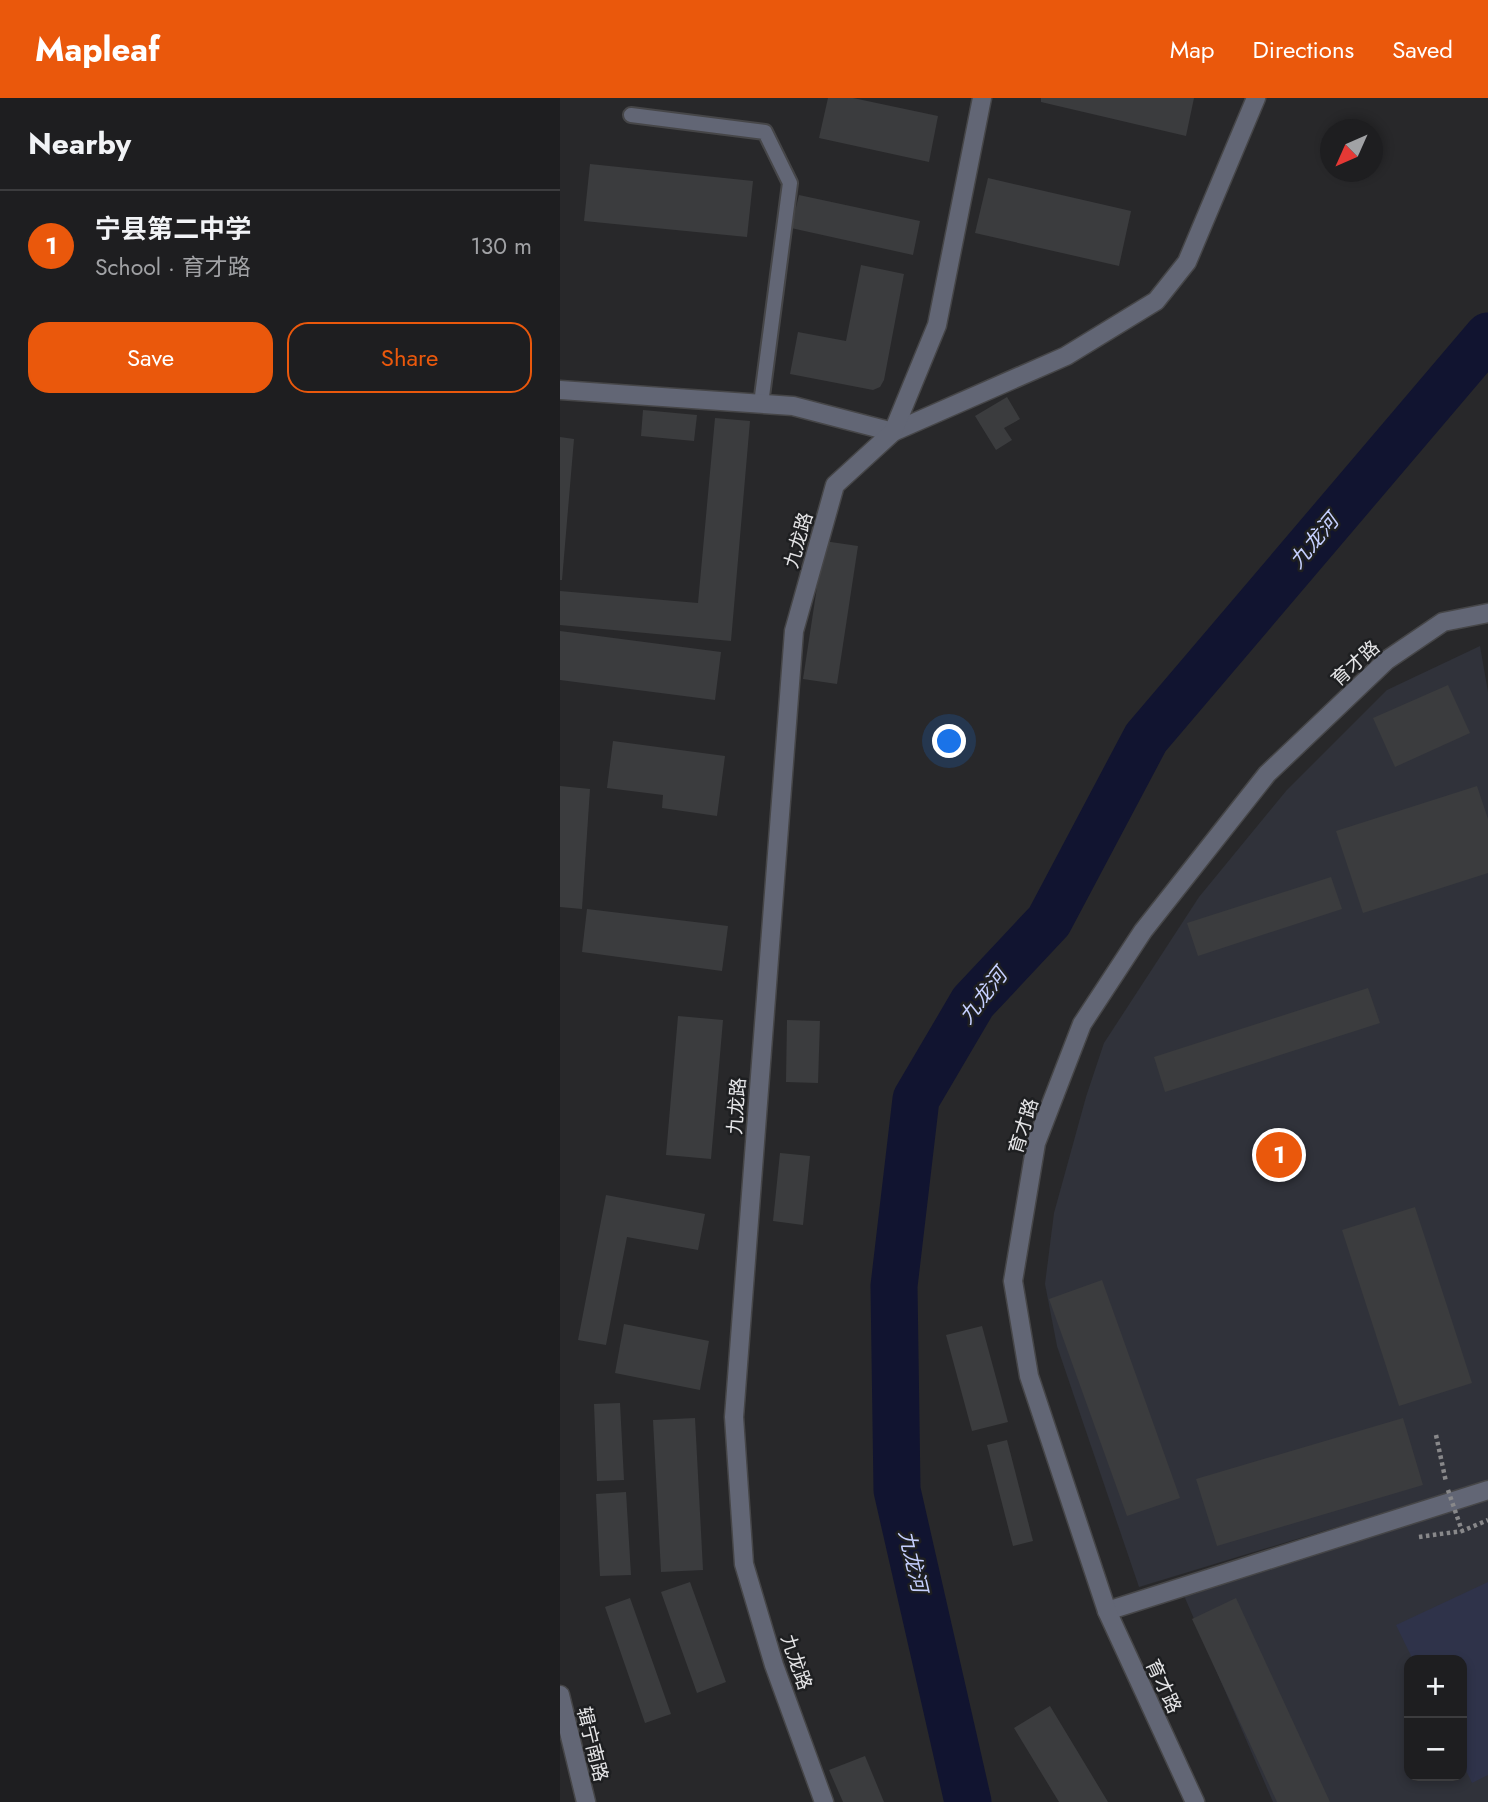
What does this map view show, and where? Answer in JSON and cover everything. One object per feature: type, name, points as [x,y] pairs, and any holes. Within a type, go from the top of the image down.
[{"type":"street","name":"九龙路","points":[[893,432],[937,325],[982,98]]},
{"type":"street","name":"九龙路","points":[[824,1802],[774,1665],[744,1564],[734,1417],[794,631],[835,485],[893,432],[1066,356],[1156,301],[1187,262],[1256,98]]},
{"type":"street","points":[[560,390],[793,406],[893,432]]},
{"type":"street","name":"育才路","points":[[1195,1802],[1107,1611],[1029,1376],[1013,1281],[1036,1143],[1082,1024],[1143,931],[1267,774],[1387,660],[1443,622],[1488,613]]},
{"type":"street","points":[[1107,1611],[1488,1490]]},
{"type":"street","name":"辑宁南路","points":[[560,1695],[586,1802]]},
{"type":"lane","points":[[631,115],[765,132],[790,183],[761,404]]},
{"type":"path","points":[[1436,1435],[1448,1490],[1462,1531]]},
{"type":"path","points":[[1414,1538],[1462,1531],[1488,1521]]},
{"type":"shaded area","points":[[1480,646],[1488,692],[1488,1481],[1139,1587],[1057,1346],[1045,1284],[1054,1213],[1104,1043],[1199,897],[1286,791],[1387,690]]},
{"type":"shaded area","points":[[1488,1499],[1488,1802],[1273,1802],[1182,1591]]},
{"type":"shaded area","points":[[1488,1582],[1488,1775],[1472,1783],[1467,1772],[1467,1655],[1411,1655],[1396,1625]]},
{"type":"building","points":[[828,98],[853,98],[938,116],[929,162],[819,138]]},
{"type":"building","points":[[1041,98],[1194,98],[1186,136],[1041,102]]},
{"type":"building","points":[[590,164],[753,181],[747,237],[584,221]]},
{"type":"building","points":[[988,178],[1131,211],[1119,266],[975,233]]},
{"type":"building","points":[[799,195],[920,221],[913,255],[791,228]]},
{"type":"building","points":[[861,265],[904,274],[884,380],[880,387],[873,390],[790,374],[798,332],[846,341]]},
{"type":"building","points":[[1007,397],[1020,419],[1004,428],[1012,440],[996,450],[975,416]]},
{"type":"building","points":[[643,410],[697,415],[694,441],[641,436]]},
{"type":"building","points":[[715,418],[750,421],[731,641],[560,625],[560,591],[698,603]]},
{"type":"building","points":[[560,437],[574,439],[562,580],[560,580]]},
{"type":"building","points":[[824,541],[858,546],[837,684],[803,679]]},
{"type":"building","points":[[560,631],[721,652],[715,700],[560,680]]},
{"type":"building","points":[[1448,685],[1470,733],[1395,767],[1373,718]]},
{"type":"building","points":[[613,741],[725,756],[717,816],[662,808],[663,795],[607,788]]},
{"type":"building","points":[[560,786],[590,789],[582,909],[560,907]]},
{"type":"building","points":[[1477,786],[1488,819],[1488,873],[1363,913],[1336,831]]},
{"type":"building","points":[[1331,877],[1342,909],[1198,956],[1187,923]]},
{"type":"building","points":[[587,909],[728,926],[722,971],[582,952]]},
{"type":"building","points":[[1368,988],[1380,1023],[1165,1092],[1154,1057]]},
{"type":"building","points":[[678,1016],[723,1020],[711,1159],[666,1155]]},
{"type":"building","points":[[787,1020],[820,1021],[818,1083],[786,1082]]},
{"type":"building","points":[[780,1153],[810,1156],[803,1225],[773,1221]]},
{"type":"building","points":[[606,1195],[705,1214],[698,1250],[627,1237],[606,1345],[578,1340]]},
{"type":"building","points":[[1415,1207],[1472,1383],[1399,1406],[1342,1230]]},
{"type":"building","points":[[1102,1280],[1180,1498],[1127,1516],[1049,1299]]},
{"type":"building","points":[[624,1324],[709,1341],[700,1390],[615,1373]]},
{"type":"building","points":[[982,1326],[1008,1422],[972,1431],[946,1335]]},
{"type":"building","points":[[620,1403],[624,1480],[597,1481],[594,1404]]},
{"type":"building","points":[[695,1418],[703,1570],[661,1572],[653,1420]]},
{"type":"building","points":[[1403,1418],[1423,1485],[1217,1546],[1196,1479]]},
{"type":"building","points":[[1007,1440],[1033,1541],[1013,1546],[987,1445]]},
{"type":"building","points":[[626,1492],[631,1575],[600,1576],[596,1494]]},
{"type":"building","points":[[690,1582],[726,1682],[697,1693],[661,1592]]},
{"type":"building","points":[[630,1598],[671,1714],[645,1723],[605,1607]]},
{"type":"building","points":[[1236,1598],[1330,1802],[1277,1802],[1192,1619]]},
{"type":"building","points":[[1050,1706],[1108,1802],[1059,1802],[1014,1728]]},
{"type":"building","points":[[865,1756],[884,1802],[843,1802],[829,1770]]},
{"type":"waterway","name":"九龙河","points":[[968,1802],[897,1490],[894,1286],[916,1099],[973,1002],[1049,921],[1146,738],[1488,336]]},
{"type":"place","name":"宁县第二中学","points":[[1279,1155]]}]
